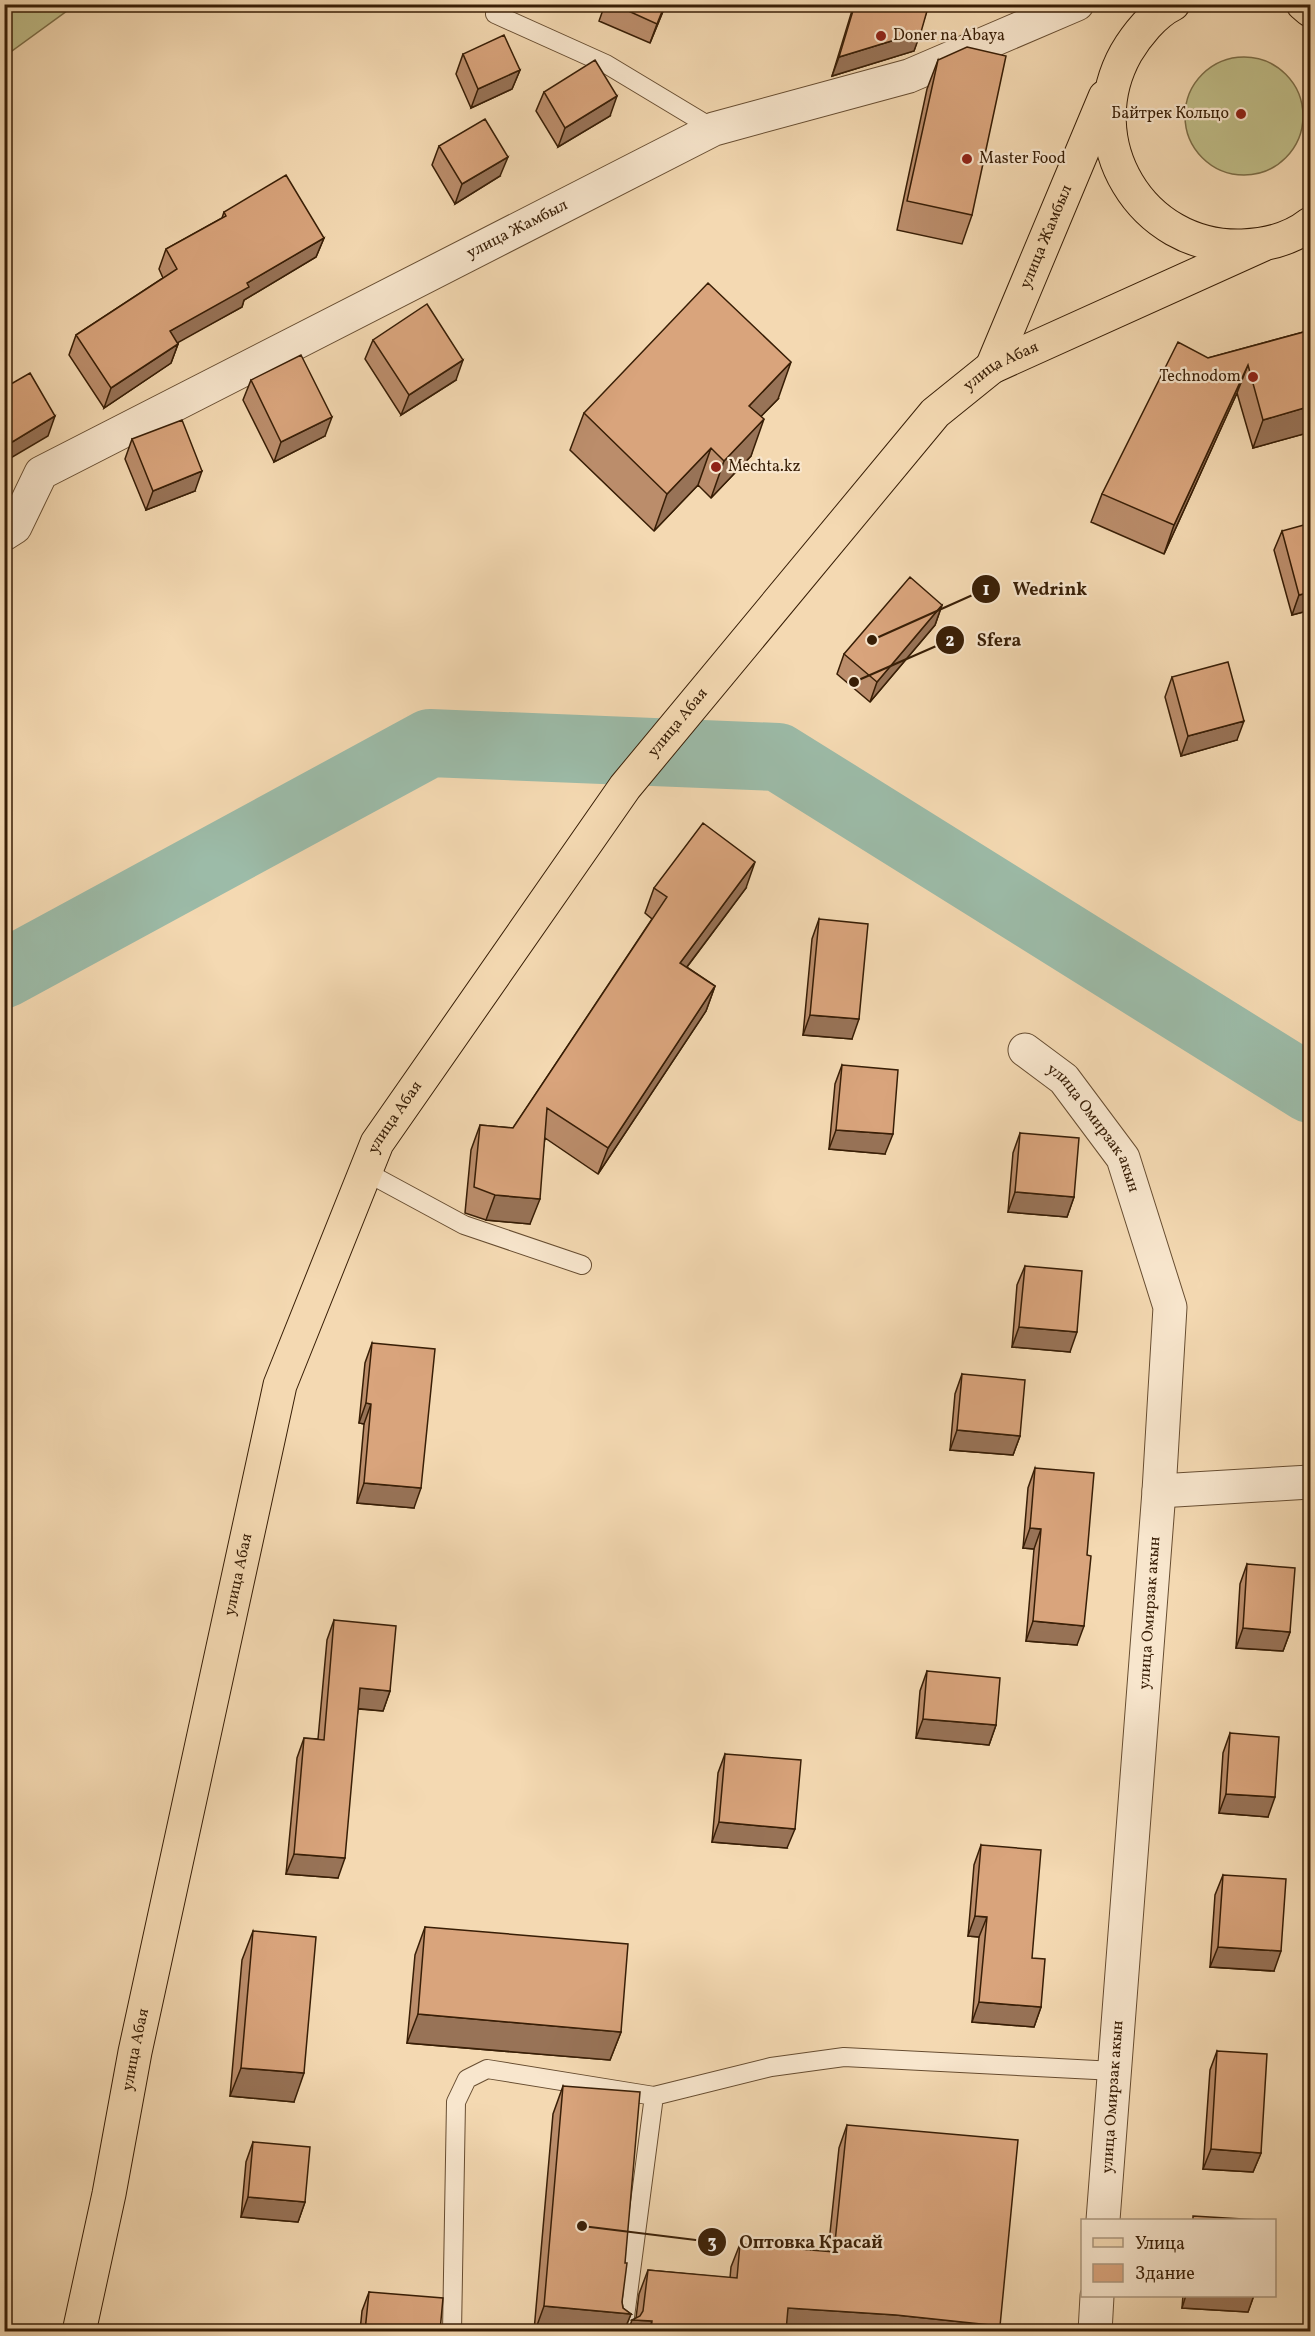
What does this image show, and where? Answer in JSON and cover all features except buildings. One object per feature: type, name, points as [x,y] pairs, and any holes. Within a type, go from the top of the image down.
[{"type":"main road","name":"улица Жамбыл","points":[[992,367],[1115,73],[1138,4]]},
{"type":"main road","points":[[1173,4],[1136,35],[1115,73],[1108,111],[1112,150],[1128,186],[1153,215],[1185,236],[1223,246],[1262,245],[1300,231],[1311,224]]},
{"type":"main road","points":[[1303,4],[1311,9]]},
{"type":"main road","name":"улица Абая","points":[[79,2331],[109,2194],[135,2052],[280,1385],[377,1143],[625,787],[935,413],[992,367],[1262,245]]},
{"type":"street","name":"улица Жамбыл","points":[[4,534],[15,527],[41,473],[714,129],[909,76],[1077,4]]},
{"type":"street","name":"улица Омирзак акын","points":[[1026,1050],[1065,1079],[1123,1158],[1170,1307],[1159,1491],[1103,2219]]},
{"type":"street","points":[[1159,1491],[1311,1482]]},
{"type":"street","points":[[1095,2331],[1097,2297]]},
{"type":"lane","points":[[495,14],[606,64],[714,129]]},
{"type":"lane","points":[[366,1172],[464,1226],[582,1265]]},
{"type":"lane","points":[[452,2331],[456,2102],[467,2079],[487,2069],[654,2096],[771,2067],[844,2057],[1115,2071]]},
{"type":"lane","points":[[623,2331],[654,2096]]},
{"type":"shaded area","points":[[5,4],[75,4],[75,5],[5,56]]},
{"type":"shaded area","points":[[1244,57],[1267,61],[1286,74],[1299,93],[1303,116],[1299,139],[1286,158],[1267,171],[1244,175],[1221,171],[1202,158],[1189,139],[1185,116],[1189,93],[1202,74],[1221,61]]},
{"type":"waterway","points":[[4,974],[430,743],[778,757],[1310,1089]]},
{"type":"place","name":"Doner na Abaya","points":[[881,36]]},
{"type":"place","name":"Байтрек Кольцо","points":[[1241,114]]},
{"type":"place","name":"Master Food","points":[[967,159]]},
{"type":"place","name":"Technodom","points":[[1253,377]]},
{"type":"place","name":"Mechta.kz","points":[[716,467]]},
{"type":"place","name":"Wedrink","points":[[872,640]]},
{"type":"place","name":"Sfera","points":[[854,682]]},
{"type":"place","name":"Оптовка Красай","points":[[582,2226]]}]
